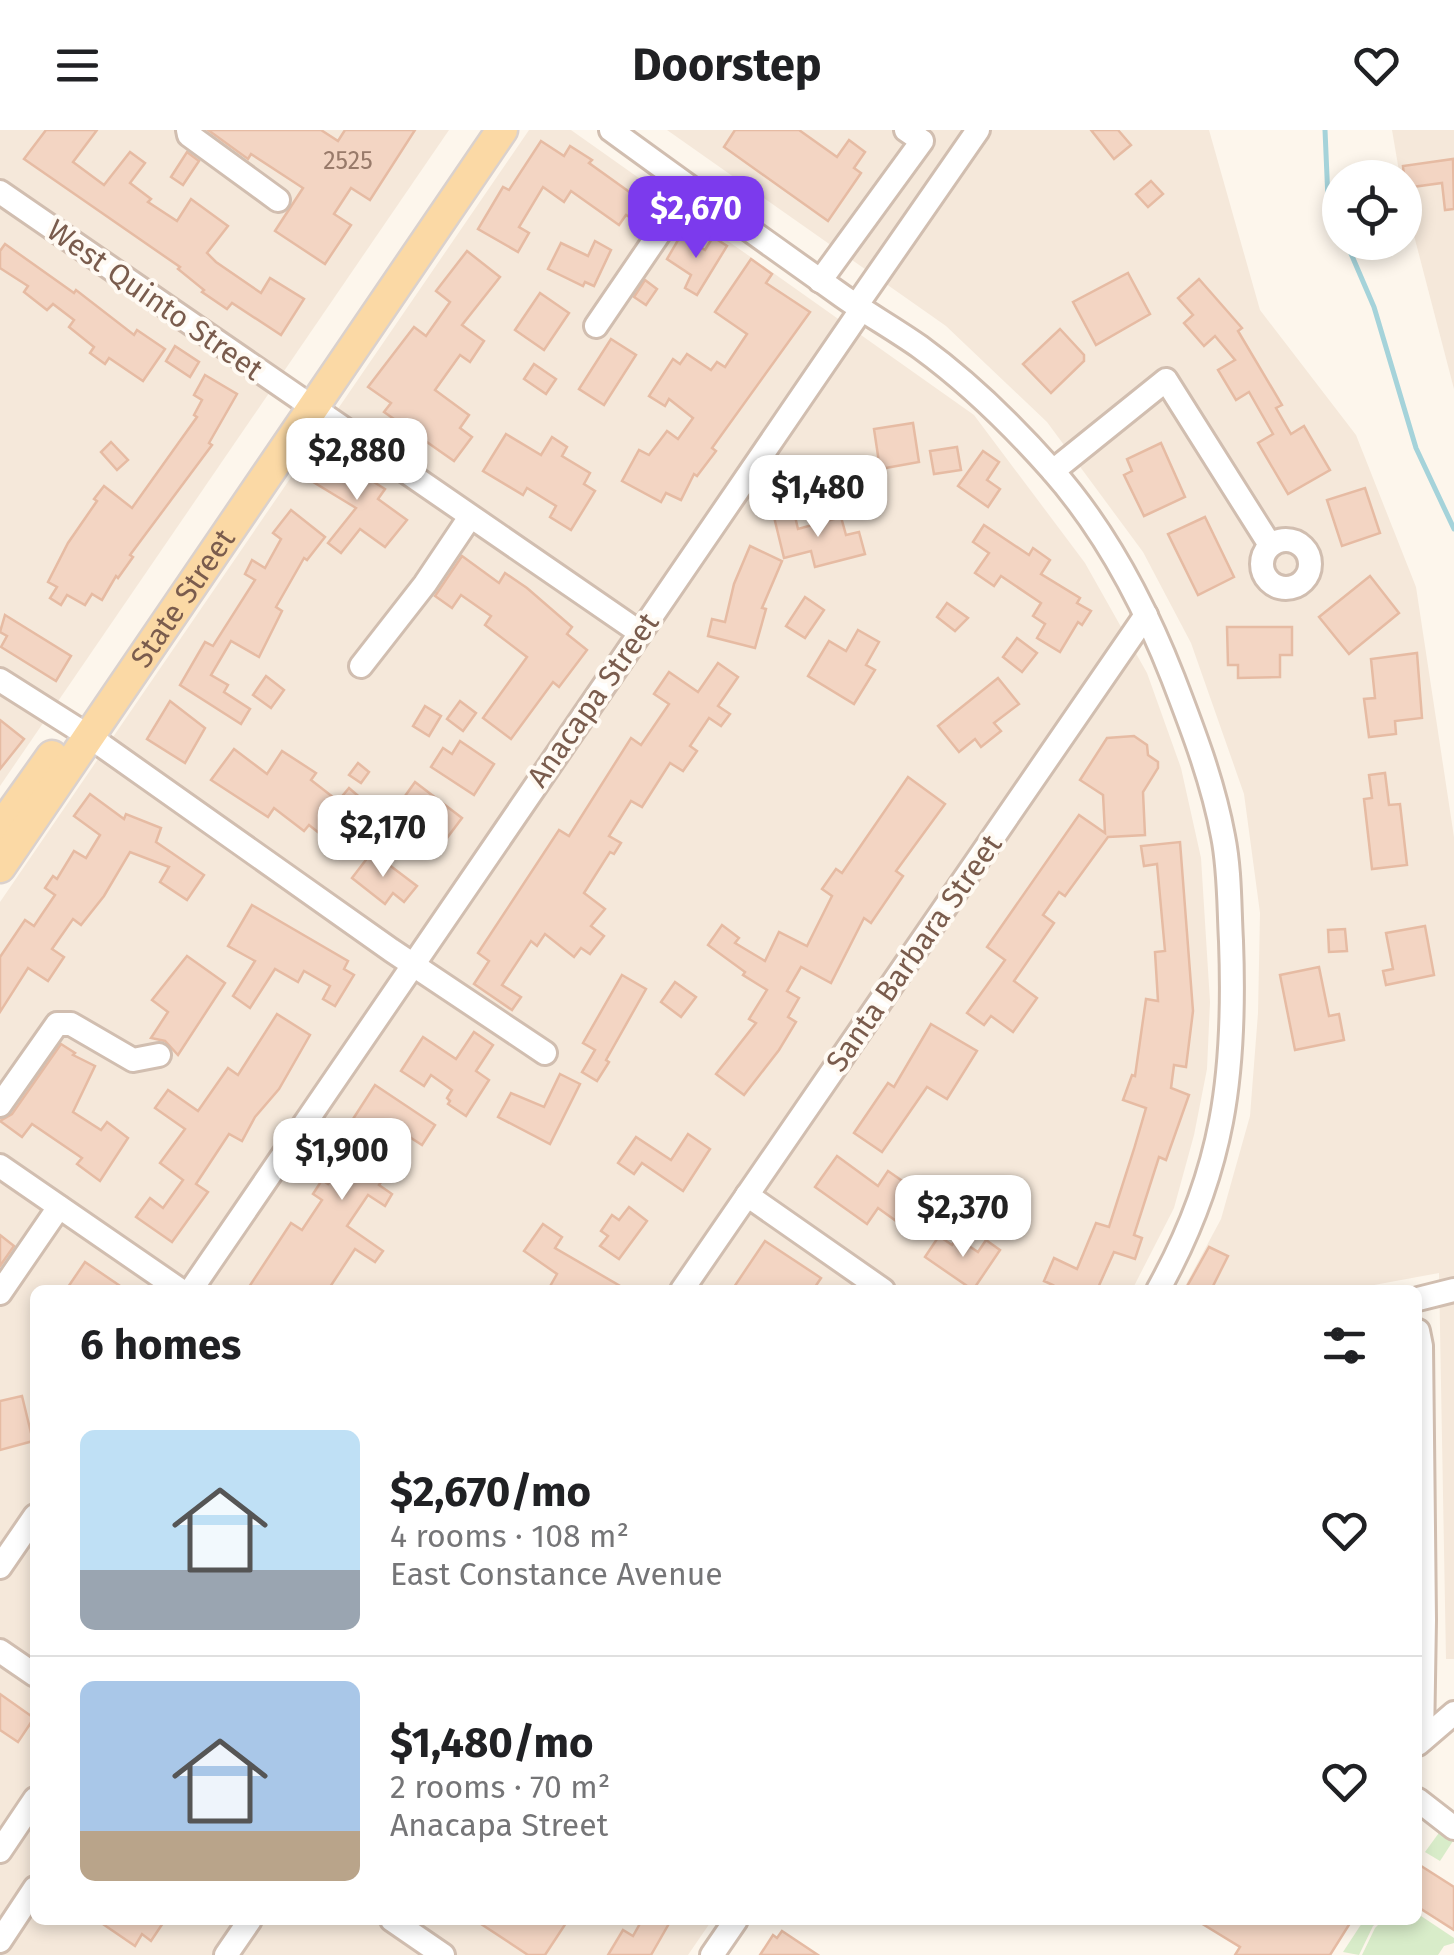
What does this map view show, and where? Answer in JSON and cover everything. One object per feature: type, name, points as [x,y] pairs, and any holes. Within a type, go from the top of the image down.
[{"type":"main road","name":"State Street","points":[[416,240],[480,130]]},
{"type":"main road","name":"State Street","points":[[0,867],[81,732],[303,403],[416,240],[502,130]]},
{"type":"main road","name":"State Street","points":[[0,830],[81,732]]},
{"type":"street","points":[[188,130],[189,135],[278,200]]},
{"type":"street","points":[[612,130],[960,379],[1053,471],[1095,528],[1146,615],[1198,743],[1220,822],[1228,866],[1233,1008],[1231,1066],[1213,1157],[1198,1206],[1160,1285]]},
{"type":"street","name":"Anacapa Street","points":[[194,1285],[978,130]]},
{"type":"street","points":[[820,281],[919,134]]},
{"type":"street","points":[[596,326],[690,188]]},
{"type":"street","name":"West Quinto Street","points":[[0,192],[639,632]]},
{"type":"street","points":[[850,240],[885,265]]},
{"type":"street","points":[[1053,471],[1166,380],[1270,545]]},
{"type":"street","points":[[360,666],[425,584],[470,517]]},
{"type":"street","name":"Santa Barbara Street","points":[[685,1285],[1146,615]]},
{"type":"street","points":[[0,680],[545,1053]]},
{"type":"street","points":[[0,1105],[58,1024],[72,1024],[133,1060],[159,1055]]},
{"type":"street","points":[[0,1166],[173,1285]]},
{"type":"street","points":[[747,1195],[877,1285]]},
{"type":"street","points":[[0,1294],[59,1207]]},
{"type":"street","points":[[1422,1298],[1454,1290]]},
{"type":"street","points":[[1422,1437],[1422,1681]]},
{"type":"street","points":[[0,1566],[30,1523]]},
{"type":"street","points":[[0,1651],[30,1672]]},
{"type":"street","points":[[1422,1740],[1454,1712]]},
{"type":"street","points":[[1422,1803],[1454,1828]]},
{"type":"street","points":[[0,1851],[30,1806]]},
{"type":"street","points":[[0,1940],[30,1895]]},
{"type":"street","points":[[226,1955],[247,1925]]},
{"type":"street","points":[[399,1925],[443,1955]]},
{"type":"street","points":[[712,1955],[733,1925]]},
{"type":"shaded area","points":[[0,130],[449,130],[0,786]]},
{"type":"shaded area","points":[[529,130],[571,130],[974,415],[1085,563],[1147,673],[1181,768],[1201,858],[1210,1002],[1207,1069],[1174,1208],[1135,1285],[30,1285],[30,1925],[709,1925],[688,1955],[0,1955],[0,902]]},
{"type":"shaded area","points":[[667,130],[1209,130],[1260,310],[1356,435],[1416,587],[1454,837],[1454,1659],[1446,1659],[1439,1273],[1374,1285],[1186,1285],[1221,1219],[1250,1116],[1260,913],[1244,794],[1191,643],[1143,552],[1047,422],[946,326]]},
{"type":"shaded area","points":[[1392,130],[1454,130],[1454,389],[1420,260],[1422,160],[1397,160]]},
{"type":"green space","points":[[1441,1830],[1453,1841],[1440,1861],[1425,1852]]},
{"type":"green space","points":[[1422,1917],[1454,1938],[1454,1943],[1444,1946],[1438,1955],[1362,1955],[1375,1928],[1422,1925]]},
{"type":"green space","points":[[1361,1925],[1374,1925],[1359,1955],[1343,1952]]},
{"type":"building","points":[[46,130],[97,130],[73,162],[104,185],[130,152],[145,163],[130,183],[151,199],[148,202],[177,221],[191,199],[228,226],[207,253],[216,262],[261,293],[270,278],[304,299],[281,335],[232,303],[227,309],[202,292],[180,267],[24,159]]},
{"type":"building","points":[[208,130],[321,130],[338,141],[345,130],[415,130],[370,200],[351,188],[334,214],[351,225],[325,264],[275,231],[303,188],[251,154],[248,159]]},
{"type":"building","points":[[735,130],[799,130],[837,157],[849,140],[865,152],[854,168],[861,173],[828,221],[724,147]]},
{"type":"building","points":[[1091,130],[1118,130],[1131,145],[1114,159]]},
{"type":"building","points":[[541,141],[564,156],[570,146],[649,206],[638,222],[626,215],[619,225],[571,191],[564,202],[543,187],[519,227],[529,233],[518,252],[478,229],[503,187],[509,190]]},
{"type":"building","points":[[187,152],[199,161],[183,185],[171,177]]},
{"type":"building","points":[[1453,159],[1454,209],[1445,210],[1442,183],[1422,186],[1422,163]]},
{"type":"building","points":[[1151,181],[1163,194],[1148,207],[1136,194]]},
{"type":"building","points":[[681,235],[705,250],[713,237],[727,246],[697,295],[685,288],[691,275],[667,259]]},
{"type":"building","points":[[595,241],[611,250],[594,286],[585,282],[583,286],[548,269],[561,243],[588,256]]},
{"type":"building","points":[[5,244],[74,293],[76,290],[134,335],[137,330],[165,349],[143,381],[109,358],[105,364],[90,353],[94,347],[69,327],[74,320],[53,304],[47,310],[24,292],[28,286],[0,268],[0,251]]},
{"type":"building","points":[[467,251],[500,277],[462,325],[484,341],[470,362],[460,355],[435,390],[469,415],[460,428],[472,437],[454,461],[384,412],[391,403],[368,387],[414,327],[426,336],[450,302],[436,291]]},
{"type":"building","points":[[751,259],[772,274],[766,283],[810,312],[712,448],[716,451],[697,476],[694,474],[681,500],[666,493],[661,502],[622,481],[639,450],[649,455],[667,431],[678,439],[693,418],[669,399],[665,406],[649,396],[673,359],[680,364],[687,354],[711,370],[717,362],[725,367],[747,334],[715,312]]},
{"type":"building","points":[[1128,273],[1150,314],[1096,345],[1073,302]]},
{"type":"building","points":[[1199,279],[1242,328],[1238,331],[1282,405],[1276,408],[1291,434],[1304,426],[1330,470],[1288,494],[1258,443],[1273,434],[1249,392],[1236,400],[1218,370],[1235,360],[1215,336],[1204,346],[1184,323],[1193,315],[1178,298]]},
{"type":"building","points":[[645,280],[657,289],[646,305],[634,297]]},
{"type":"building","points":[[540,293],[569,313],[544,350],[515,330]]},
{"type":"building","points":[[1060,329],[1084,355],[1084,361],[1051,393],[1023,364]]},
{"type":"building","points":[[611,339],[636,355],[604,405],[579,389]]},
{"type":"building","points":[[175,346],[199,362],[190,377],[166,361]]},
{"type":"building","points":[[534,364],[556,379],[546,394],[524,379]]},
{"type":"building","points":[[205,375],[237,394],[209,443],[212,445],[130,555],[133,557],[102,600],[92,594],[85,605],[67,595],[61,605],[50,598],[57,587],[48,582],[68,543],[97,501],[94,499],[104,486],[132,508],[197,417],[194,415],[202,400],[194,395]]},
{"type":"building","points":[[913,423],[919,462],[880,469],[874,429]]},
{"type":"building","points":[[506,434],[541,455],[552,437],[567,447],[562,456],[590,473],[584,484],[595,491],[571,530],[550,517],[556,506],[527,488],[523,495],[483,471]]},
{"type":"building","points":[[111,442],[128,460],[117,470],[101,452]]},
{"type":"building","points":[[1161,443],[1185,497],[1144,516],[1124,475],[1132,471],[1127,459]]},
{"type":"building","points":[[957,447],[961,470],[934,474],[930,451]]},
{"type":"building","points":[[983,451],[999,462],[987,480],[1000,489],[988,507],[958,486]]},
{"type":"building","points":[[326,452],[385,489],[378,499],[407,520],[385,547],[360,529],[341,553],[328,543],[356,508],[310,480]]},
{"type":"building","points":[[1365,488],[1380,533],[1342,546],[1327,500]]},
{"type":"building","points":[[291,510],[325,537],[307,560],[304,558],[276,607],[282,611],[259,657],[231,641],[211,675],[228,685],[224,692],[250,709],[241,724],[180,685],[205,642],[213,646],[255,580],[245,574],[252,560],[265,568],[281,539],[273,533]]},
{"type":"building","points":[[794,512],[798,529],[841,517],[846,535],[859,532],[865,554],[815,567],[811,551],[784,558],[774,517]]},
{"type":"building","points":[[1205,517],[1234,577],[1198,595],[1168,534]]},
{"type":"building","points":[[984,525],[1029,555],[1033,548],[1050,560],[1041,574],[1080,598],[1077,603],[1091,611],[1082,625],[1078,622],[1060,652],[1037,638],[1045,624],[1033,616],[1041,603],[1001,576],[994,586],[975,573],[989,553],[973,542]]},
{"type":"building","points":[[750,546],[782,561],[762,608],[766,609],[755,648],[708,636],[712,619],[725,622],[734,584]]},
{"type":"building","points":[[462,556],[499,583],[505,573],[527,588],[572,627],[567,634],[587,650],[559,687],[553,682],[511,739],[483,718],[527,657],[485,625],[491,616],[461,595],[452,608],[435,596]]},
{"type":"building","points":[[1370,576],[1399,613],[1349,654],[1319,617]]},
{"type":"building","points":[[805,597],[824,610],[805,638],[786,626]]},
{"type":"building","points":[[947,603],[968,618],[955,631],[937,617]]},
{"type":"building","points":[[5,615],[71,656],[56,681],[1,647],[7,636],[0,632]]},
{"type":"building","points":[[1227,627],[1292,627],[1292,655],[1280,655],[1280,677],[1238,678],[1238,665],[1228,665]]},
{"type":"building","points":[[858,630],[879,642],[866,665],[875,670],[854,704],[808,676],[829,641],[846,651]]},
{"type":"building","points":[[1017,638],[1037,653],[1022,672],[1003,657]]},
{"type":"building","points":[[1417,653],[1422,718],[1395,721],[1396,734],[1369,737],[1364,699],[1375,698],[1371,659]]},
{"type":"building","points":[[718,663],[738,677],[718,706],[730,714],[721,726],[709,718],[690,746],[697,751],[683,771],[670,763],[642,807],[631,801],[609,836],[621,843],[614,854],[610,852],[584,893],[605,909],[591,926],[604,936],[590,954],[581,948],[574,957],[545,934],[537,946],[531,941],[502,985],[521,997],[512,1010],[474,984],[489,961],[478,953],[559,830],[569,836],[631,738],[641,745],[669,704],[654,694],[669,672],[698,692]]},
{"type":"building","points":[[266,676],[284,690],[271,708],[253,695]]},
{"type":"building","points":[[998,678],[1019,704],[994,723],[1001,731],[981,747],[975,739],[959,752],[938,726]]},
{"type":"building","points":[[170,701],[205,728],[185,763],[147,739]]},
{"type":"building","points":[[460,701],[476,713],[463,731],[447,719]]},
{"type":"building","points":[[425,706],[441,716],[429,736],[413,726]]},
{"type":"building","points":[[0,720],[24,739],[0,769]]},
{"type":"building","points":[[1134,736],[1147,745],[1148,755],[1158,762],[1143,792],[1145,835],[1108,837],[1065,896],[1059,892],[1043,915],[1054,923],[1014,981],[1037,998],[1013,1032],[991,1016],[984,1025],[967,1013],[1005,960],[987,947],[1079,815],[1105,833],[1103,795],[1080,780],[1107,738]]},
{"type":"building","points":[[460,741],[494,764],[474,795],[431,767],[443,748],[452,754]]},
{"type":"building","points":[[234,749],[267,774],[282,751],[316,773],[311,780],[338,801],[349,788],[371,807],[346,838],[337,830],[329,841],[309,825],[304,831],[274,808],[268,817],[211,780]]},
{"type":"building","points":[[358,763],[369,772],[361,783],[349,775]]},
{"type":"building","points":[[1385,773],[1389,805],[1400,804],[1407,865],[1372,869],[1364,799],[1372,798],[1369,775]]},
{"type":"building","points":[[908,777],[945,804],[896,871],[903,876],[871,923],[864,918],[831,983],[801,967],[787,991],[799,998],[788,1017],[796,1022],[744,1095],[716,1074],[756,1023],[749,1019],[767,990],[708,945],[722,925],[739,938],[735,943],[765,961],[779,932],[807,946],[832,896],[822,889],[836,869],[842,873]]},
{"type":"building","points":[[415,782],[462,818],[447,838],[400,803]]},
{"type":"building","points":[[90,794],[124,819],[126,814],[161,828],[156,842],[204,875],[187,900],[160,882],[169,867],[130,852],[81,925],[73,919],[52,949],[64,957],[48,981],[28,968],[0,1012],[0,957],[25,920],[34,926],[55,895],[45,888],[53,876],[57,879],[74,851],[86,858],[100,835],[74,816]]},
{"type":"building","points":[[1180,842],[1193,1011],[1186,1067],[1174,1065],[1171,1088],[1189,1095],[1166,1160],[1159,1157],[1134,1235],[1142,1238],[1135,1259],[1114,1252],[1099,1285],[1053,1285],[1044,1281],[1054,1258],[1077,1269],[1096,1223],[1109,1227],[1146,1108],[1123,1100],[1132,1075],[1135,1076],[1146,999],[1158,1001],[1155,952],[1165,951],[1157,864],[1144,866],[1141,846]]},
{"type":"building","points":[[372,852],[417,886],[404,902],[393,893],[385,904],[352,878]]},
{"type":"building","points":[[252,905],[348,961],[344,969],[354,975],[335,1006],[323,999],[330,986],[304,971],[298,982],[275,969],[250,1008],[233,996],[255,961],[228,946]]},
{"type":"building","points":[[1425,926],[1434,975],[1386,985],[1383,971],[1393,969],[1386,933]]},
{"type":"building","points":[[1345,929],[1347,951],[1329,952],[1328,930]]},
{"type":"building","points":[[187,956],[225,983],[178,1055],[165,1041],[151,1038],[168,1012],[152,1000]]},
{"type":"building","points":[[1319,967],[1329,1016],[1339,1014],[1344,1040],[1295,1050],[1280,975]]},
{"type":"building","points":[[622,975],[646,989],[597,1081],[582,1072],[595,1050],[583,1043]]},
{"type":"building","points":[[675,982],[696,997],[681,1017],[661,1002]]},
{"type":"building","points":[[277,1014],[310,1035],[279,1089],[255,1117],[242,1141],[229,1134],[196,1184],[208,1192],[172,1242],[136,1217],[150,1198],[163,1208],[183,1180],[160,1163],[185,1129],[155,1108],[168,1090],[198,1111],[228,1068],[238,1075]]},
{"type":"building","points":[[931,1024],[977,1051],[947,1099],[927,1087],[882,1152],[854,1133],[888,1083],[894,1087]]},
{"type":"building","points":[[474,1032],[493,1045],[476,1071],[489,1080],[466,1116],[448,1104],[452,1090],[431,1075],[424,1086],[401,1071],[423,1037],[456,1059]]},
{"type":"building","points":[[61,1044],[95,1066],[73,1112],[101,1130],[107,1122],[128,1138],[100,1181],[77,1164],[82,1158],[32,1124],[22,1137],[0,1121],[12,1114]]},
{"type":"building","points":[[560,1074],[580,1084],[550,1144],[498,1117],[511,1093],[544,1107]]},
{"type":"building","points":[[375,1085],[435,1125],[422,1145],[391,1125],[377,1147],[396,1160],[379,1185],[392,1194],[385,1206],[368,1195],[347,1226],[383,1251],[375,1262],[355,1249],[331,1285],[250,1285],[291,1223],[302,1230],[322,1200],[313,1194],[322,1180],[328,1184],[362,1125],[353,1119]]},
{"type":"building","points":[[688,1134],[710,1149],[683,1191],[642,1163],[634,1174],[618,1163],[636,1137],[671,1160]]},
{"type":"building","points":[[837,1156],[878,1186],[888,1171],[924,1196],[903,1226],[878,1208],[867,1224],[815,1187]]},
{"type":"building","points":[[629,1207],[647,1221],[619,1259],[600,1246],[608,1236],[601,1231],[612,1215],[619,1220]]},
{"type":"building","points":[[543,1224],[562,1237],[555,1248],[618,1285],[551,1285],[557,1274],[524,1251]]},
{"type":"building","points":[[0,1235],[14,1246],[0,1266]]},
{"type":"building","points":[[939,1236],[952,1245],[957,1238],[978,1252],[986,1240],[1000,1250],[976,1285],[966,1285],[925,1257]]},
{"type":"building","points":[[765,1241],[821,1278],[816,1285],[735,1285]]},
{"type":"building","points":[[1209,1247],[1228,1256],[1214,1285],[1188,1285]]},
{"type":"building","points":[[85,1262],[119,1285],[69,1285]]},
{"type":"building","points":[[22,1396],[30,1442],[0,1450],[0,1401]]},
{"type":"building","points":[[0,1694],[30,1715],[30,1724],[18,1742],[0,1730]]},
{"type":"building","points":[[1422,1867],[1454,1887],[1454,1930],[1422,1910]]},
{"type":"building","points":[[104,1925],[162,1925],[151,1941],[142,1934],[135,1946]]},
{"type":"building","points":[[483,1925],[565,1925],[545,1955],[528,1955]]},
{"type":"building","points":[[639,1925],[668,1925],[651,1955],[608,1955],[623,1930],[633,1936]]},
{"type":"building","points":[[1204,1925],[1349,1925],[1330,1955],[1235,1955],[1240,1947]]},
{"type":"building","points":[[782,1931],[818,1955],[760,1955],[773,1935],[777,1938]]},
{"type":"waterway","points":[[1325,130],[1326,160]]},
{"type":"waterway","points":[[1354,260],[1374,307],[1416,448],[1454,529]]}]
